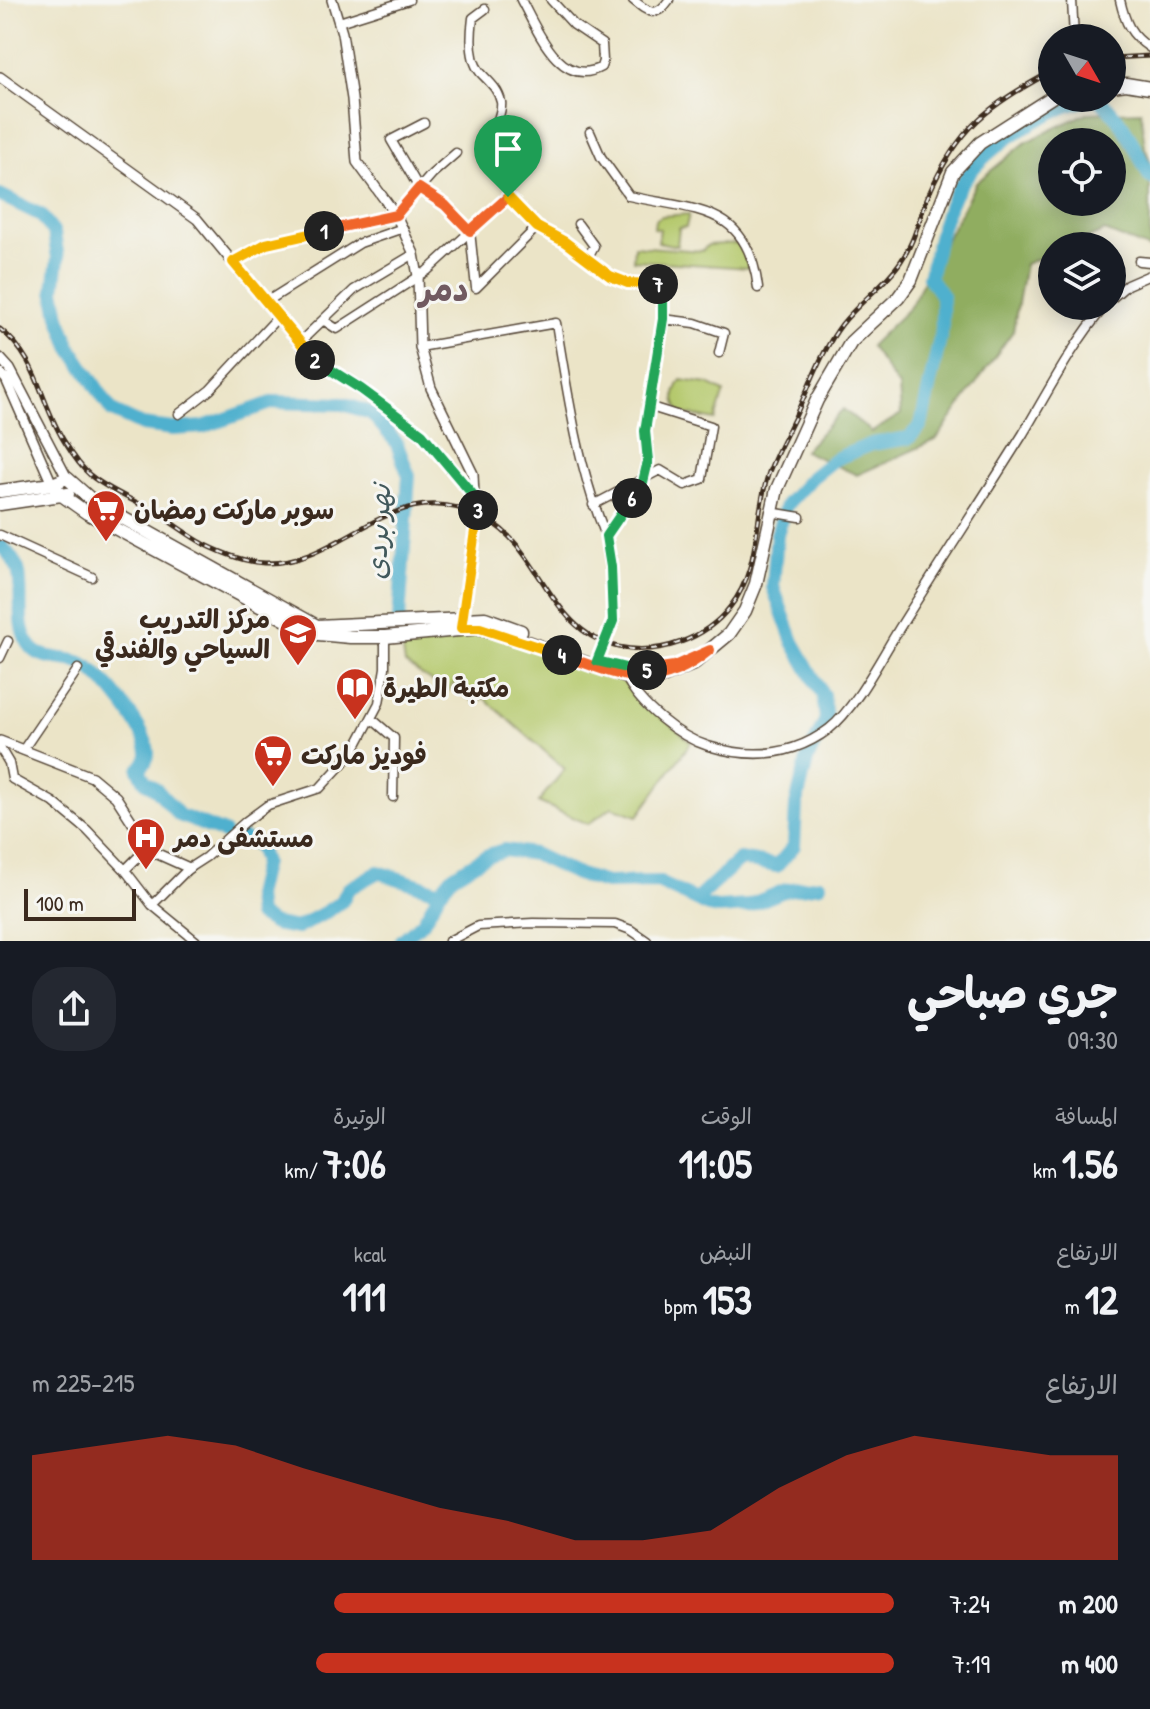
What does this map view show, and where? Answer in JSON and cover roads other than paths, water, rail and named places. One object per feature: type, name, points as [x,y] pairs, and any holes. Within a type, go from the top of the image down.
[{"type":"main road","points":[[1126,84],[1150,88]]},
{"type":"main road","points":[[0,491],[52,484],[67,478],[94,502],[317,626],[461,623],[510,636],[626,677],[649,678],[673,674],[693,664],[738,623],[750,599],[789,459],[842,353],[863,328],[898,298],[911,280],[953,172],[980,143],[1038,106]]},
{"type":"main road","points":[[52,484],[87,513],[307,630],[332,636],[385,637],[485,618],[597,661],[654,671],[710,650]]},
{"type":"main road","points":[[0,504],[63,496],[79,489]]},
{"type":"street","points":[[332,0],[339,22],[352,99],[357,162],[396,215],[414,254],[418,276],[420,347],[431,388],[473,474],[478,507],[461,623]]},
{"type":"street","points":[[339,22],[383,4],[409,0]]},
{"type":"street","points":[[521,0],[553,56],[577,71],[592,72],[601,67],[602,44],[574,25],[551,0]]},
{"type":"street","points":[[633,0],[646,12],[656,13],[669,0]]},
{"type":"street","points":[[1072,0],[1073,24]]},
{"type":"street","points":[[1120,0],[1128,29],[1150,48]]},
{"type":"street","points":[[323,320],[337,329],[427,271],[508,197],[511,184],[494,134],[502,104],[474,59],[473,18],[485,9]]},
{"type":"street","points":[[0,77],[197,219],[311,357],[422,434],[474,496]]},
{"type":"street","points":[[424,123],[391,140],[419,188],[445,205],[470,231],[476,288],[537,227]]},
{"type":"street","points":[[590,132],[601,157],[629,196],[718,215],[737,229],[749,247],[758,288]]},
{"type":"street","points":[[233,262],[266,244],[396,215],[456,153]]},
{"type":"street","points":[[508,197],[537,227],[565,242],[610,276],[628,283],[663,284],[663,319],[645,431],[648,461],[645,476],[606,536]]},
{"type":"street","points":[[578,224],[594,246],[587,259]]},
{"type":"street","points":[[266,302],[360,243],[403,228]]},
{"type":"street","points":[[299,343],[354,290],[414,254]]},
{"type":"street","points":[[1139,261],[1150,262]]},
{"type":"street","points":[[1126,286],[1150,275]]},
{"type":"street","points":[[179,414],[210,390],[278,317]]},
{"type":"street","points":[[663,319],[695,323],[724,333],[719,353]]},
{"type":"street","points":[[626,677],[657,713],[679,732],[697,742],[730,752],[766,755],[780,752],[809,741],[830,728],[850,706],[1064,364],[1095,320]]},
{"type":"street","points":[[420,347],[556,323],[573,423],[593,505],[606,536],[611,567],[613,621],[597,661]]},
{"type":"street","points":[[0,358],[10,369],[67,478]]},
{"type":"street","points":[[0,373],[6,379],[52,484]]},
{"type":"street","points":[[593,505],[660,470],[685,485],[702,479],[711,426],[648,406]]},
{"type":"street","points":[[773,513],[800,517]]},
{"type":"street","points":[[0,535],[92,577]]},
{"type":"street","points":[[152,905],[189,868],[245,822],[268,805],[320,788],[353,752],[372,719],[383,686],[385,637]]},
{"type":"street","points":[[0,658],[8,641]]},
{"type":"street","points":[[23,750],[78,669]]},
{"type":"street","points":[[372,719],[394,738],[393,797]]},
{"type":"street","points":[[0,741],[92,777],[116,797],[151,851],[189,868]]},
{"type":"street","points":[[0,748],[9,763],[12,779],[53,802],[87,830],[125,870],[152,905],[196,941]]},
{"type":"street","points":[[125,870],[148,847]]},
{"type":"street","points":[[449,941],[478,926],[533,923],[615,924],[647,941]]},
{"type":"waterway","points":[[696,900],[740,859],[777,866],[794,846],[796,805],[807,760],[826,719],[823,695],[793,642],[773,587],[777,534],[786,505],[810,479],[835,459],[872,444],[909,438],[921,425],[942,329],[942,296],[929,277],[950,204],[980,162],[1016,133],[1054,112]]},
{"type":"waterway","points":[[1112,112],[1150,177]]},
{"type":"waterway","name":"نهر بردى","points":[[0,195],[41,215],[54,233],[58,258],[54,290],[59,316],[70,347],[112,411],[142,425],[173,429],[203,427],[274,402],[344,404],[371,413],[396,442],[409,476],[399,619]]},
{"type":"waterway","points":[[0,544],[18,569],[21,620],[32,648],[43,655],[84,664],[92,670],[124,705],[141,732],[148,756],[139,770],[145,781],[179,815],[224,833]]},
{"type":"waterway","points":[[238,836],[259,846],[264,862],[256,896],[258,915],[274,924],[297,928],[342,901],[348,889],[378,872],[440,892]]},
{"type":"waterway","points":[[401,941],[423,922],[453,876],[486,856],[504,850],[534,854],[576,874],[606,883],[658,882],[718,908],[747,906],[786,890],[820,885]]},
{"type":"railway","points":[[1126,57],[1150,56]]},
{"type":"railway","points":[[0,329],[24,355],[57,429],[87,472],[211,547],[256,562],[293,560],[396,512],[424,505],[453,507],[486,519],[505,532],[560,607],[595,638],[618,647],[665,647],[708,628],[730,607],[740,592],[752,559],[769,472],[818,365],[842,324],[888,278],[906,253],[928,196],[951,152],[992,108],[1038,79]]},
{"type":"place","name":"سوبر ماركت رمضان","points":[[106,543]]},
{"type":"place","name":"مركز التدريب السياحي والفندقي","points":[[298,667]]},
{"type":"place","name":"مكتبة الطيرة","points":[[355,721]]},
{"type":"place","name":"فوديز ماركت","points":[[273,788]]},
{"type":"place","name":"مستشفى دمر","points":[[146,871]]},
{"type":"district","name":"دمر","points":[[444,289]]}]
